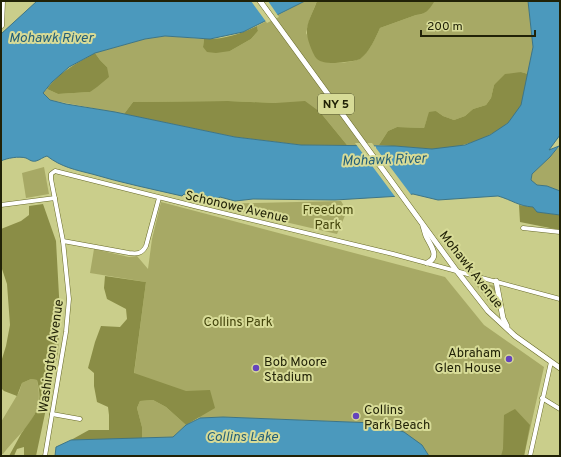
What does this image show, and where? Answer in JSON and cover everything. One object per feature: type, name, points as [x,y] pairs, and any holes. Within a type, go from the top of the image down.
[{"type":"main road","name":"Mohawk Avenue","points":[[260,1],[456,270],[488,311],[515,336],[560,368]]},
{"type":"main road","points":[[423,223],[425,235],[432,244],[434,255],[433,259],[427,263]]},
{"type":"main road","points":[[496,282],[503,318],[508,329]]},
{"type":"street","points":[[2,26],[3,1]]},
{"type":"street","name":"Washington Avenue","points":[[45,456],[66,332],[69,299],[63,240],[51,179],[51,174],[55,171],[61,172]]},
{"type":"street","name":"Schonowe Avenue","points":[[61,172],[159,198],[456,270],[560,299]]},
{"type":"street","points":[[1,205],[55,198]]},
{"type":"street","points":[[63,240],[138,254],[143,251],[150,232],[159,198]]},
{"type":"street","points":[[523,228],[560,232]]},
{"type":"street","points":[[530,456],[551,362]]},
{"type":"street","points":[[542,398],[560,410]]},
{"type":"street","points":[[52,414],[80,419]]},
{"type":"green space","points":[[305,1],[317,1],[306,33],[321,61],[340,63],[355,61],[362,57],[366,54],[380,28],[422,14],[433,1],[528,1],[533,47],[528,74],[521,72],[494,85],[491,98],[486,105],[473,109],[465,116],[454,120],[443,116],[436,111],[427,119],[424,128],[397,127],[388,131],[379,145],[347,145],[320,112],[276,103],[228,101],[133,102],[124,114],[50,100],[43,93],[47,89],[58,94],[90,92],[107,67],[95,53],[145,39],[165,36],[204,39],[203,47],[230,51],[251,39],[258,31],[257,26]]},
{"type":"green space","points":[[317,1],[434,2],[425,13],[380,28],[369,49],[360,59],[333,63],[323,62],[317,59],[312,51],[308,39],[307,29],[310,17]]},
{"type":"green space","points":[[257,26],[258,31],[251,39],[230,51],[216,53],[207,52],[203,47],[204,39],[217,39],[231,36]]},
{"type":"green space","points":[[95,53],[107,67],[109,77],[97,87],[90,92],[58,94],[47,89],[57,78],[75,64]]},
{"type":"green space","points":[[521,72],[528,74],[522,104],[516,115],[496,132],[469,143],[443,149],[379,145],[388,131],[397,127],[424,128],[429,112],[436,111],[443,116],[454,120],[465,116],[473,109],[486,105],[491,98],[494,85],[505,74]]},
{"type":"green space","points":[[228,101],[276,103],[305,101],[320,112],[347,145],[301,145],[235,137],[124,114],[133,102]]},
{"type":"green space","points":[[560,146],[560,191],[547,186],[537,185],[531,180],[532,174]]},
{"type":"green space","points":[[44,167],[49,194],[26,198],[22,173]]},
{"type":"green space","name":"Freedom Park","points":[[341,201],[347,211],[337,234],[208,204]]},
{"type":"green space","name":"Collins Park","points":[[161,202],[445,277],[484,325],[544,367],[524,456],[429,456],[422,445],[374,423],[223,417],[200,418],[134,374],[146,282],[90,273],[94,249],[129,257],[137,256],[148,269],[152,239]]},
{"type":"green space","points":[[43,204],[56,241],[60,314],[58,352],[36,456],[24,456],[24,447],[17,449],[14,456],[9,456],[37,410],[39,404],[39,389],[37,380],[31,379],[22,383],[17,396],[4,391],[1,388],[1,362],[10,325],[7,284],[1,266],[1,229],[21,221],[29,215],[29,206]]},
{"type":"green space","points":[[519,205],[533,207],[539,212],[560,215],[560,230],[520,222]]},
{"type":"green space","points":[[105,276],[146,282],[134,373],[186,391],[210,390],[215,408],[186,425],[166,407],[153,400],[140,401],[137,408],[142,427],[142,439],[71,440],[89,430],[109,430],[108,407],[97,402],[94,386],[94,373],[88,368],[101,326],[120,327],[127,319],[126,309],[107,299],[104,288]]},
{"type":"green space","points":[[473,281],[495,286],[500,311],[491,305]]},
{"type":"green space","points":[[31,379],[37,380],[39,393],[35,413],[30,422],[3,454],[1,454],[1,422],[19,392],[22,383]]},
{"type":"green space","points":[[153,400],[166,407],[186,425],[173,437],[142,439],[142,427],[137,408],[140,401]]},
{"type":"green space","points":[[515,409],[530,425],[524,456],[501,456],[503,449],[504,415]]},
{"type":"water","name":"Mohawk River","points":[[37,1],[305,1],[243,32],[210,39],[165,36],[145,39],[95,53],[69,67],[52,82],[43,93],[50,100],[66,104],[115,112],[235,137],[301,145],[395,146],[432,149],[465,145],[490,135],[508,123],[521,105],[533,47],[528,1],[560,1],[560,135],[549,150],[559,146],[532,174],[531,180],[537,185],[547,186],[560,191],[560,215],[537,212],[533,207],[519,204],[498,196],[438,200],[413,194],[335,200],[253,199],[235,201],[220,197],[217,199],[206,196],[198,198],[184,194],[182,196],[137,186],[74,169],[58,163],[47,156],[37,161],[31,161],[20,157],[1,161],[1,34]]},
{"type":"water","name":"Collins Lake","points":[[223,417],[374,423],[404,432],[422,445],[429,456],[55,456],[56,447],[71,440],[173,437],[186,425],[200,418]]},
{"type":"pier","points":[[251,1],[268,1],[279,17],[267,23]]},
{"type":"pier","points":[[355,143],[372,143],[375,147],[376,146],[412,196],[396,198]]},
{"type":"place","name":"Abraham Glen House","points":[[509,359]]},
{"type":"place","name":"Bob Moore Stadium","points":[[256,368]]},
{"type":"place","name":"Collins Park Beach","points":[[356,416]]}]
